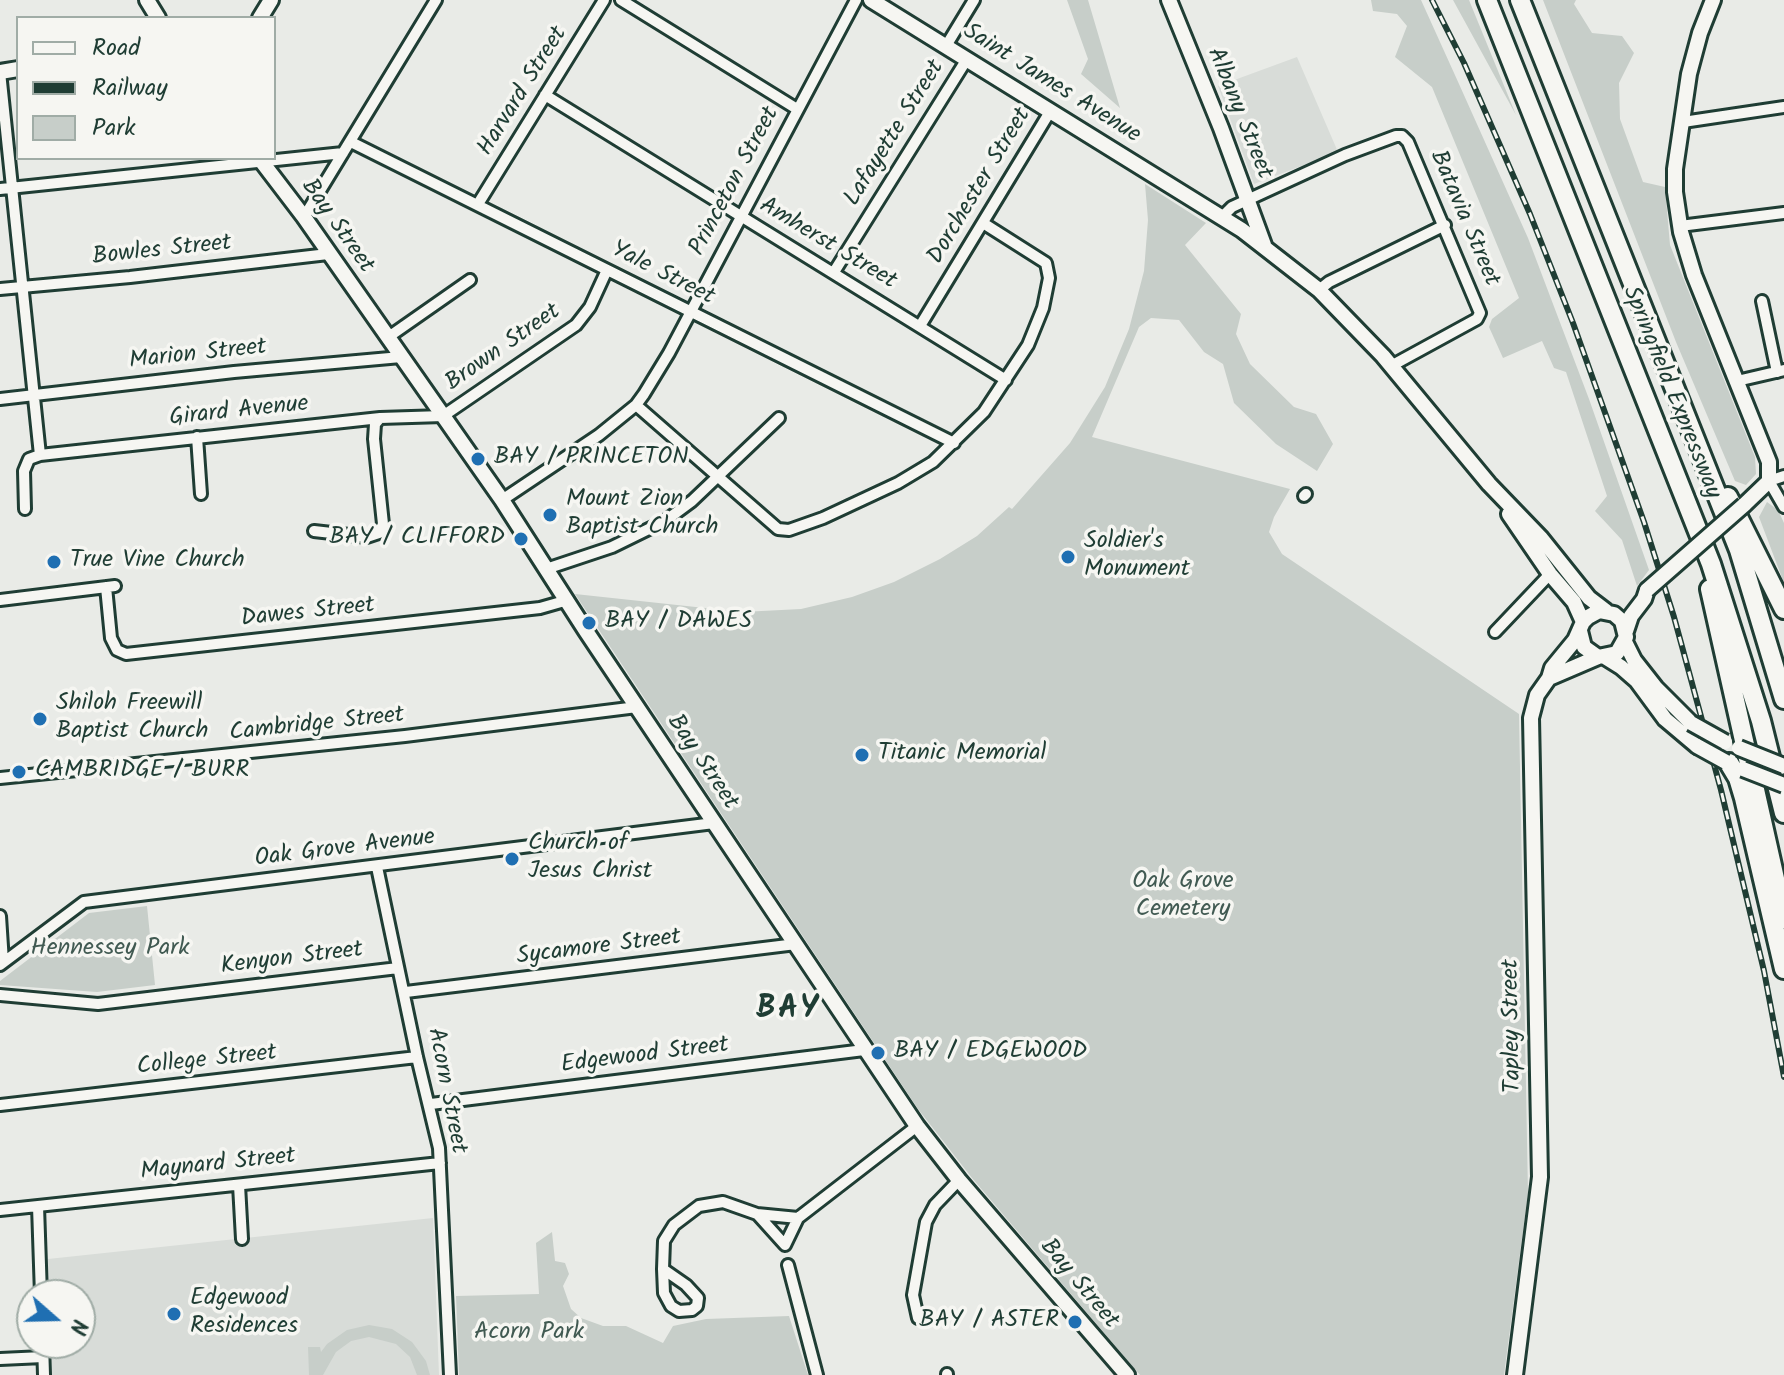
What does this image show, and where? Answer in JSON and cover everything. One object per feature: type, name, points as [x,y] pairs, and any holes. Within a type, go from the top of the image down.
[{"type":"highway","name":"Springfield Expressway","points":[[1487,0],[1685,494],[1731,621],[1784,813]]},
{"type":"highway","name":"Springfield Expressway","points":[[1520,0],[1739,550],[1784,699]]},
{"type":"highway","points":[[1696,438],[1741,520],[1784,609]]},
{"type":"highway","points":[[1685,494],[1711,595],[1784,919]]},
{"type":"highway","points":[[1732,757],[1784,969]]},
{"type":"main road","name":"Saint James Avenue","points":[[871,0],[1166,181],[1264,245],[1319,290],[1391,366],[1489,484]]},
{"type":"main road","name":"Albany Street","points":[[1169,0],[1264,245]]},
{"type":"main road","points":[[1582,626],[1593,613],[1607,611],[1647,590],[1769,481],[1769,462],[1694,275],[1680,226],[1675,192],[1695,50],[1710,1]]},
{"type":"main road","name":"Bay Street","points":[[261,160],[502,500],[917,1126],[1119,1372]]},
{"type":"main road","points":[[1489,484],[1550,574],[1574,602],[1582,626],[1584,647],[1621,667],[1637,681],[1665,719],[1697,746],[1732,757],[1784,766]]},
{"type":"main road","points":[[1489,484],[1541,538],[1589,598],[1619,617],[1634,660],[1656,688],[1732,757],[1784,785]]},
{"type":"main road","points":[[1549,678],[1617,653],[1631,616],[1647,590]]},
{"type":"main road","name":"Tapley Street","points":[[1515,1375],[1540,1177],[1531,718],[1537,695],[1582,626]]},
{"type":"street","points":[[304,217],[436,0]]},
{"type":"street","name":"Harvard Street","points":[[478,204],[604,0]]},
{"type":"street","points":[[621,0],[797,109]]},
{"type":"street","name":"Princeton Street","points":[[502,500],[599,435],[636,405],[690,312],[856,0]]},
{"type":"street","points":[[946,46],[974,0]]},
{"type":"street","name":"Lafayette Street","points":[[834,272],[967,59]]},
{"type":"street","points":[[0,72],[6,188],[24,286],[40,455],[29,459],[24,471],[25,509]]},
{"type":"street","name":"Amherst Street","points":[[545,95],[1006,380]]},
{"type":"street","points":[[1683,122],[1784,107]]},
{"type":"street","name":"Dorchester Street","points":[[920,326],[1051,110]]},
{"type":"street","name":"Batavia Street","points":[[1249,200],[1345,155],[1396,136],[1402,136],[1408,142],[1480,313],[1477,319],[1391,366]]},
{"type":"street","name":"Yale Street","points":[[351,142],[954,443]]},
{"type":"street","points":[[276,158],[343,153]]},
{"type":"street","points":[[6,188],[251,160]]},
{"type":"street","points":[[1222,217],[1232,207],[1249,200]]},
{"type":"street","points":[[1680,226],[1784,213]]},
{"type":"street","points":[[636,405],[778,529],[789,530],[823,518],[898,483],[933,462],[984,412],[1028,345],[1043,308],[1049,278],[1046,263],[983,223]]},
{"type":"street","points":[[1319,290],[1329,282],[1445,225]]},
{"type":"street","name":"Bowles Street","points":[[0,289],[328,254]]},
{"type":"street","name":"Brown Street","points":[[443,416],[576,325],[590,307],[607,270]]},
{"type":"street","points":[[387,338],[470,280]]},
{"type":"street","points":[[1737,381],[1780,371],[1762,301]]},
{"type":"street","name":"Marion Street","points":[[0,399],[34,393],[401,357]]},
{"type":"street","name":"Girard Avenue","points":[[40,455],[380,418],[443,416]]},
{"type":"street","points":[[314,531],[367,537],[379,533],[383,524],[374,439],[375,424],[380,418]]},
{"type":"street","points":[[546,569],[639,536],[683,507],[779,418]]},
{"type":"street","points":[[197,437],[201,494]]},
{"type":"street","points":[[1784,476],[1769,481],[1784,507]]},
{"type":"street","points":[[1495,632],[1550,574]]},
{"type":"street","name":"Dawes Street","points":[[0,600],[111,586],[111,638],[117,650],[126,654],[518,611],[568,600]]},
{"type":"street","name":"Cambridge Street","points":[[0,778],[405,736],[637,707]]},
{"type":"street","name":"Oak Grove Avenue","points":[[2,963],[84,902],[714,823]]},
{"type":"street","name":"Acorn Street","points":[[377,867],[406,992],[417,1057],[431,1104],[440,1163],[450,1375]]},
{"type":"street","points":[[0,916],[2,963]]},
{"type":"street","name":"Sycamore Street","points":[[406,992],[796,944]]},
{"type":"street","name":"Kenyon Street","points":[[0,995],[69,1002],[124,1002],[398,968]]},
{"type":"street","name":"Edgewood Street","points":[[431,1104],[864,1050]]},
{"type":"street","name":"College Street","points":[[0,1105],[417,1057]]},
{"type":"street","points":[[757,1214],[785,1245],[798,1218],[917,1126]]},
{"type":"street","name":"Maynard Street","points":[[0,1210],[440,1163]]},
{"type":"street","points":[[918,1318],[913,1295],[926,1222],[943,1195],[959,1180]]},
{"type":"street","points":[[239,1185],[242,1239]]},
{"type":"street","points":[[663,1269],[664,1241],[674,1225],[692,1210],[709,1203],[723,1202],[757,1214],[798,1218]]},
{"type":"street","points":[[38,1206],[40,1279]]},
{"type":"street","points":[[788,1265],[817,1375]]},
{"type":"shaded area","points":[[1297,57],[1338,152],[1254,184],[1218,86]]},
{"type":"shaded area","points":[[433,1218],[439,1375],[52,1375],[52,1359],[96,1359],[96,1279],[49,1279],[48,1259]]},
{"type":"green space","points":[[1067,0],[1088,0],[1120,108],[1081,74],[1088,59]]},
{"type":"green space","points":[[1371,0],[1421,0],[1528,238],[1589,399],[1649,570],[1637,586],[1622,540],[1595,511],[1607,496],[1566,372],[1554,368],[1542,341],[1503,358],[1489,327],[1492,319],[1519,298],[1432,87],[1395,57],[1407,26],[1397,14],[1373,11]]},
{"type":"green space","points":[[1453,0],[1469,0],[1516,115]]},
{"type":"green space","points":[[1543,0],[1576,0],[1574,4],[1592,33],[1622,36],[1634,53],[1619,83],[1620,119],[1643,182],[1665,187],[1670,245],[1755,457],[1756,474],[1746,485],[1735,481],[1676,342]]},
{"type":"green space","name":"Oak Grove Cemetery","points":[[1145,184],[1206,223],[1185,245],[1241,314],[1236,334],[1250,364],[1294,407],[1316,414],[1333,444],[1317,471],[1276,444],[1234,403],[1223,364],[1204,352],[1179,320],[1151,318],[1139,327],[1092,437],[1290,489],[1269,532],[1282,554],[1519,714],[1528,1193],[1504,1375],[1140,1375],[972,1178],[918,1109],[575,594],[742,612],[801,609],[852,597],[894,582],[977,536],[1009,507],[1012,509],[1070,443],[1105,387],[1129,329],[1144,271],[1148,220]]},
{"type":"green space","points":[[1767,502],[1778,510],[1784,523],[1784,583],[1759,517]]},
{"type":"green space","name":"Hennessey Park","points":[[147,906],[155,985],[97,992],[0,985],[0,981],[89,913]]},
{"type":"green space","name":"Acorn Park","points":[[552,1232],[555,1261],[565,1263],[569,1274],[563,1286],[571,1309],[581,1318],[603,1326],[626,1326],[663,1343],[673,1326],[706,1319],[789,1316],[808,1375],[459,1375],[456,1296],[539,1294],[536,1243]]},
{"type":"green space","points":[[369,1325],[392,1329],[412,1342],[426,1361],[430,1375],[417,1375],[410,1357],[396,1344],[369,1337],[351,1341],[336,1352],[323,1375],[309,1375],[308,1347],[320,1347],[321,1352],[347,1330]]},
{"type":"railway","points":[[1432,0],[1464,63],[1530,214],[1573,323],[1644,522],[1674,617],[1721,790],[1764,971],[1784,1077]]},
{"type":"place","name":"BAY / PRINCETON","points":[[478,459]]},
{"type":"place","name":"Mount Zion Baptist Church","points":[[550,515]]},
{"type":"place","name":"BAY / CLIFFORD","points":[[521,539]]},
{"type":"place","name":"Soldier's Monument","points":[[1068,557]]},
{"type":"place","name":"True Vine Church","points":[[54,562]]},
{"type":"place","name":"BAY / DAWES","points":[[589,623]]},
{"type":"place","name":"Shiloh Freewill Baptist Church","points":[[40,719]]},
{"type":"place","name":"Titanic Memorial","points":[[862,755]]},
{"type":"place","name":"CAMBRIDGE / BURR","points":[[19,772]]},
{"type":"place","name":"Church of Jesus Christ","points":[[512,859]]},
{"type":"place","name":"BAY / EDGEWOOD","points":[[878,1053]]},
{"type":"place","name":"Edgewood Residences","points":[[174,1314]]},
{"type":"place","name":"BAY / ASTER","points":[[1075,1322]]},
{"type":"district","name":"BAY","points":[[788,1012]]}]
